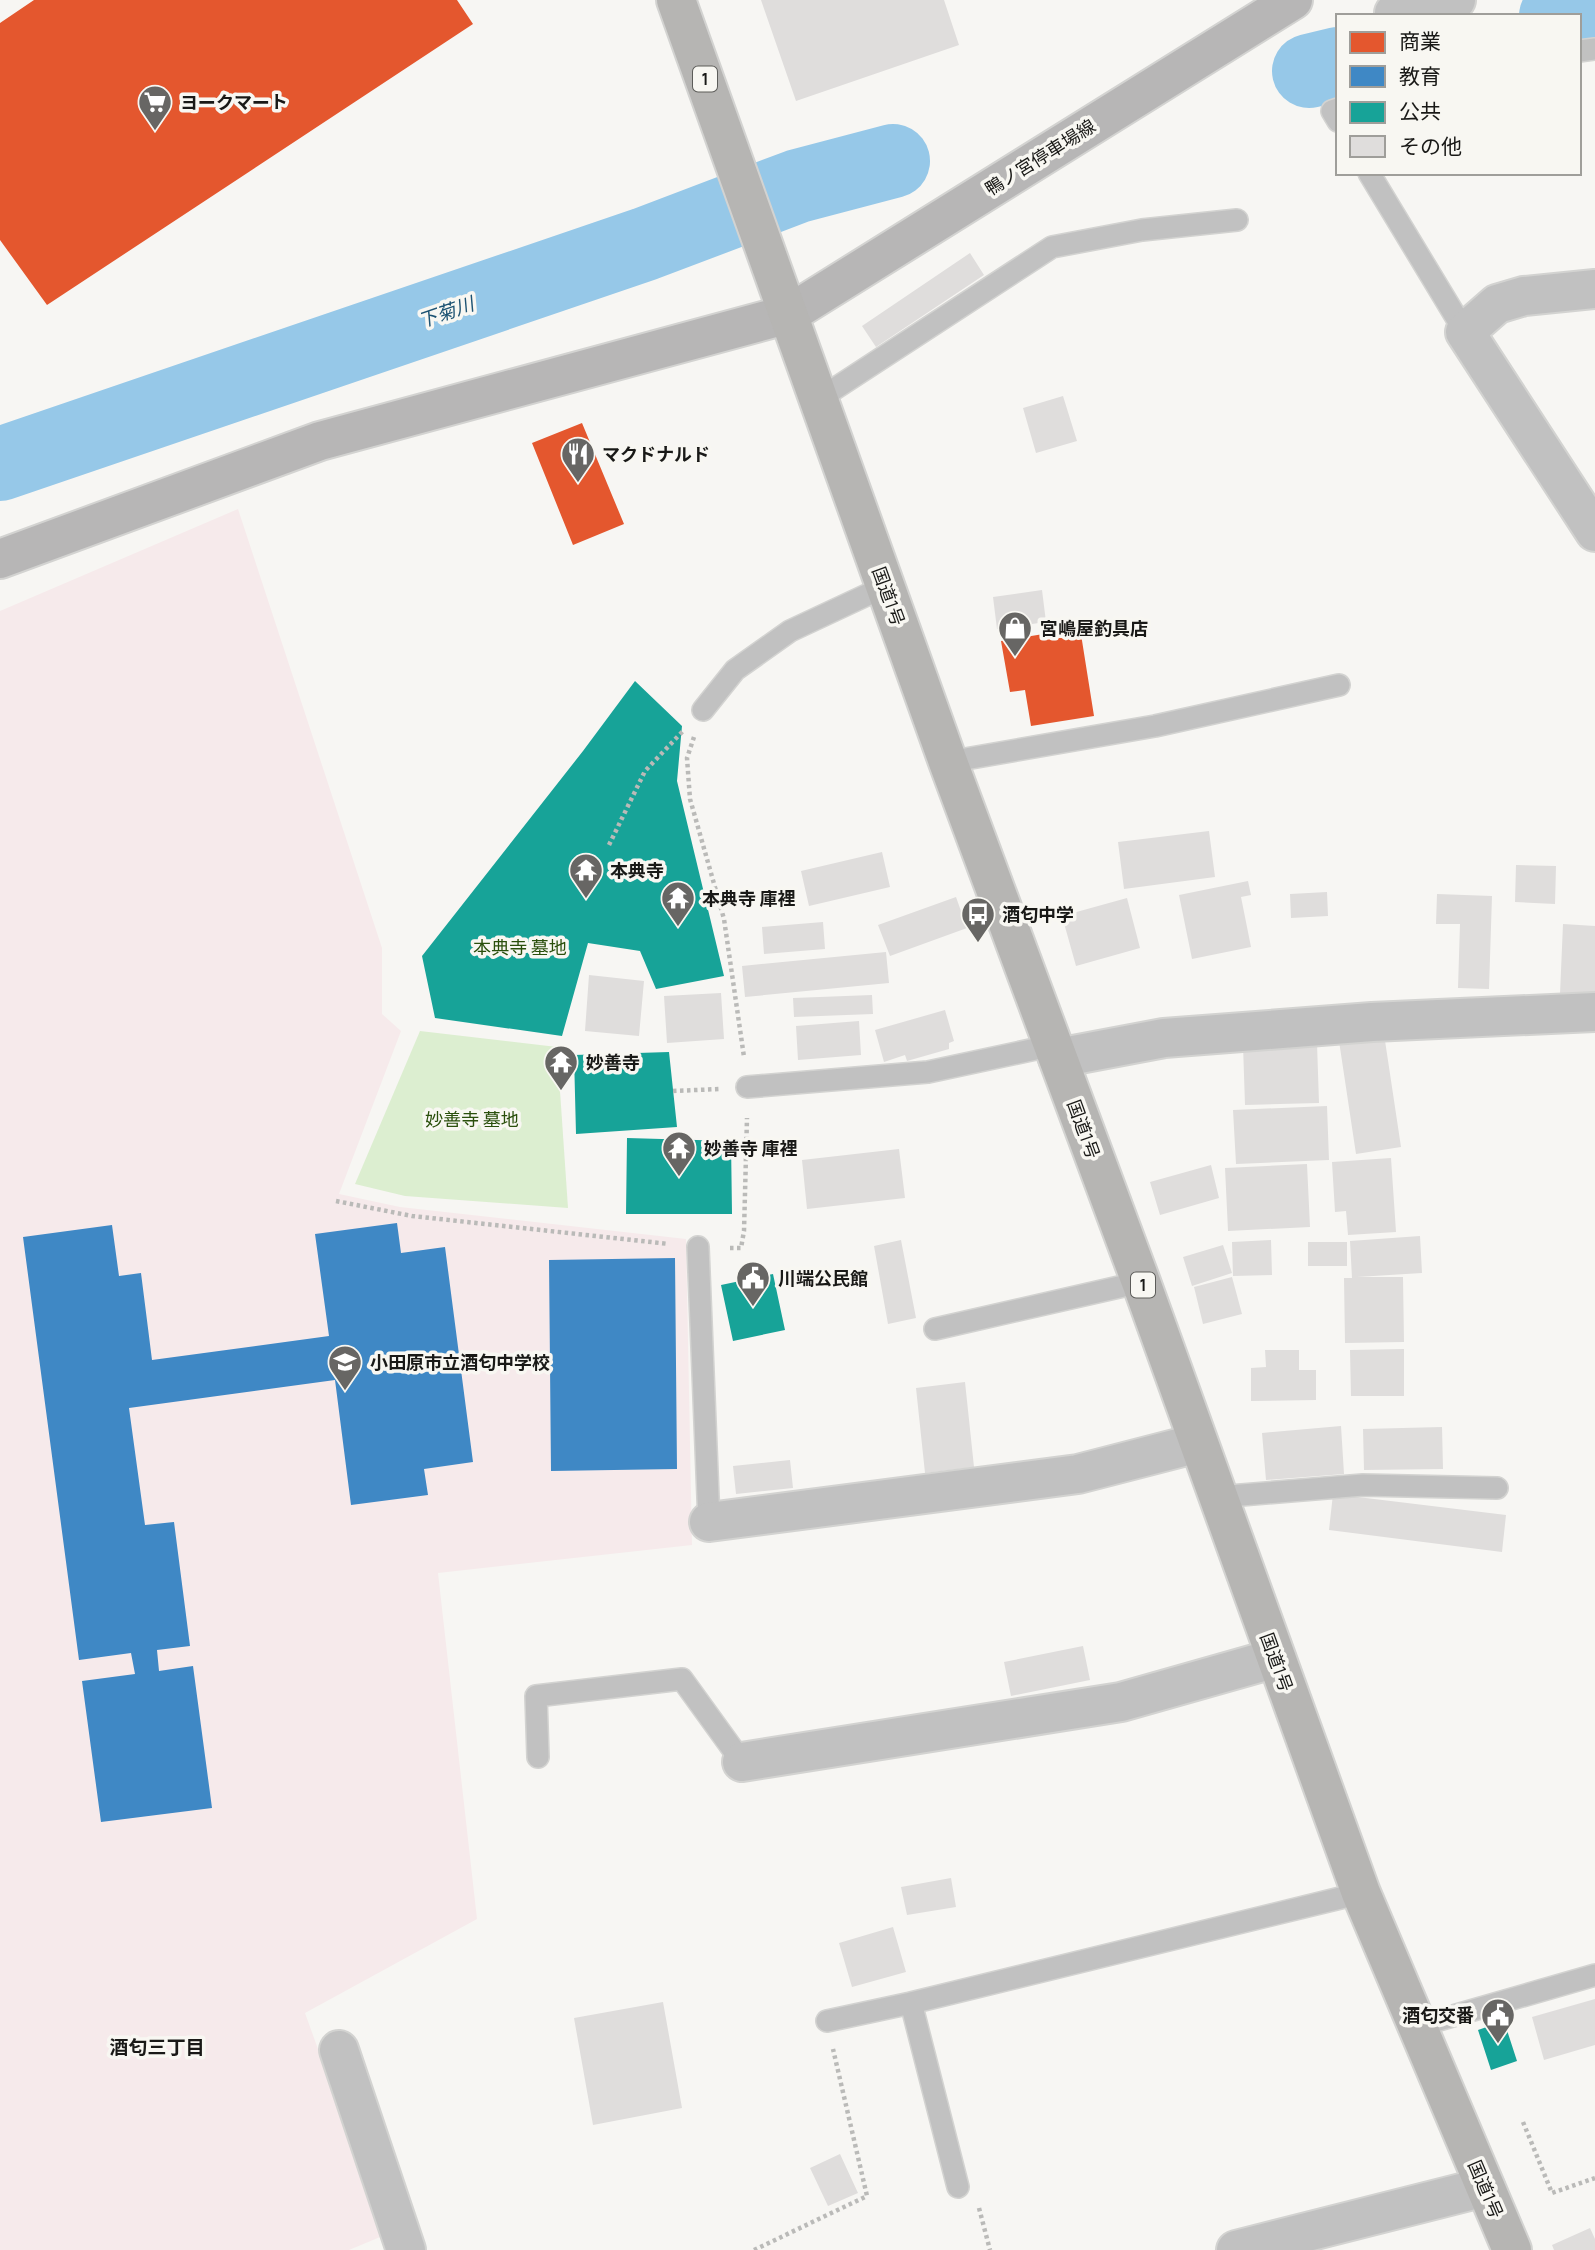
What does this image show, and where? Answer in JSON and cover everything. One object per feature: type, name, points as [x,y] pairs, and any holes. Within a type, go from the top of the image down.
[{"type":"highway","name":"国道1号","points":[[676,0],[948,762],[1142,1282],[1360,1893],[1512,2250]]},
{"type":"street","name":"鴨ノ宮停車場線","points":[[0,559],[320,441],[789,314],[1293,0]]},
{"type":"street","points":[[1394,13],[1456,0]]},
{"type":"street","points":[[1595,289],[1524,296],[1497,304],[1465,332],[1595,532]]},
{"type":"street","points":[[1056,1051],[1164,1038],[1372,1022],[1595,1012]]},
{"type":"street","points":[[709,1522],[1078,1474],[1198,1443]]},
{"type":"street","points":[[742,1762],[1121,1702],[1276,1658]]},
{"type":"street","points":[[339,2050],[406,2250]]},
{"type":"street","points":[[1236,2250],[1485,2187]]},
{"type":"lane","points":[[1370,175],[1465,332]]},
{"type":"lane","points":[[819,399],[1052,247],[1142,230],[1237,220]]},
{"type":"lane","points":[[703,710],[735,670],[790,631],[886,586]]},
{"type":"lane","points":[[948,762],[1155,726],[1339,685]]},
{"type":"lane","points":[[747,1087],[928,1072],[1056,1051]]},
{"type":"lane","points":[[698,1247],[709,1522]]},
{"type":"lane","points":[[934,1329],[1142,1282]]},
{"type":"lane","points":[[1217,1497],[1363,1485],[1497,1488]]},
{"type":"lane","points":[[538,1758],[536,1696],[682,1679],[742,1762]]},
{"type":"lane","points":[[827,2021],[912,2003],[1360,1893]]},
{"type":"lane","points":[[1418,2026],[1595,1975]]},
{"type":"lane","points":[[912,2003],[958,2187]]},
{"type":"path","points":[[609,845],[645,771],[703,710]]},
{"type":"path","points":[[336,1201],[412,1216],[698,1247],[741,1248],[744,1231],[747,1087],[740,1019],[724,919],[690,800],[687,758],[703,710]]},
{"type":"path","points":[[673,1091],[747,1087]]},
{"type":"path","points":[[754,2250],[867,2196],[827,2021]]},
{"type":"path","points":[[1523,2122],[1552,2193],[1595,2178]]},
{"type":"shaded area","name":"小田原市立酒匂中学校","points":[[238,509],[382,948],[382,1014],[401,1031],[339,1194],[400,1207],[686,1239],[692,1545],[438,1573],[477,1919],[305,2013],[385,2235],[349,2250],[0,2250],[0,611]]},
{"type":"green space","name":"妙善寺 墓地","points":[[420,1031],[557,1047],[568,1208],[405,1196],[355,1184]]},
{"type":"building: 商業","name":"ヨークマート","points":[[34,0],[457,0],[473,24],[47,305],[0,240],[0,23]]},
{"type":"building: 商業","name":"マクドナルド","points":[[582,423],[624,524],[573,545],[532,443]]},
{"type":"building: 商業","points":[[1080,628],[1094,716],[1031,726],[1025,690],[1010,692],[1001,641]]},
{"type":"building: 教育","points":[[397,1223],[401,1253],[445,1247],[473,1462],[424,1469],[428,1495],[351,1505],[335,1380],[129,1408],[145,1525],[174,1522],[190,1646],[157,1650],[159,1671],[193,1666],[212,1808],[101,1822],[82,1681],[135,1674],[131,1653],[79,1660],[23,1237],[112,1225],[119,1276],[141,1273],[152,1360],[329,1336],[315,1234]]},
{"type":"building: 教育","points":[[675,1258],[677,1469],[551,1471],[549,1260]]},
{"type":"building: 公共","name":"本典寺","points":[[635,681],[682,726],[677,781],[724,976],[656,989],[640,951],[588,943],[562,1036],[435,1018],[422,956]]},
{"type":"building: 公共","points":[[669,1052],[677,1127],[576,1134],[574,1055]]},
{"type":"building: 公共","name":"妙善寺 庫裡","points":[[627,1138],[731,1141],[732,1214],[626,1214]]},
{"type":"building: 公共","name":"川端公民館","points":[[773,1274],[785,1330],[733,1341],[721,1285]]},
{"type":"building: 公共","name":"酒匂交番","points":[[1504,2021],[1517,2061],[1491,2070],[1478,2030]]},
{"type":"building: その他","points":[[761,0],[944,0],[959,45],[796,101]]},
{"type":"building: その他","points":[[970,253],[984,275],[876,347],[862,326]]},
{"type":"building: その他","points":[[1063,396],[1077,441],[1036,453],[1023,408]]},
{"type":"building: その他","points":[[1042,590],[1046,622],[997,629],[993,597]]},
{"type":"building: その他","points":[[1209,831],[1215,877],[1124,889],[1118,842]]},
{"type":"building: その他","points":[[882,852],[890,887],[809,906],[801,871]]},
{"type":"building: その他","points":[[1516,865],[1556,866],[1555,904],[1515,902]]},
{"type":"building: その他","points":[[1248,881],[1251,895],[1241,897],[1251,947],[1192,959],[1179,895]]},
{"type":"building: その他","points":[[1327,892],[1328,916],[1291,918],[1290,894]]},
{"type":"building: その他","points":[[1437,894],[1492,896],[1489,989],[1458,988],[1460,924],[1436,924]]},
{"type":"building: その他","points":[[956,897],[967,928],[890,956],[878,925]]},
{"type":"building: その他","points":[[1127,898],[1140,948],[1076,966],[1062,916]]},
{"type":"building: その他","points":[[823,922],[825,949],[764,954],[762,927]]},
{"type":"building: その他","points":[[1563,924],[1595,926],[1595,996],[1560,994]]},
{"type":"building: その他","points":[[886,952],[889,983],[745,997],[742,966]]},
{"type":"building: その他","points":[[589,975],[644,981],[639,1036],[585,1031]]},
{"type":"building: その他","points":[[721,993],[724,1039],[667,1043],[664,996]]},
{"type":"building: その他","points":[[872,995],[873,1014],[794,1017],[793,998]]},
{"type":"building: その他","points":[[945,1010],[954,1041],[949,1043],[949,1049],[907,1061],[905,1055],[884,1062],[875,1030]]},
{"type":"building: その他","points":[[859,1021],[861,1055],[798,1060],[796,1026]]},
{"type":"building: その他","points":[[1384,1034],[1401,1147],[1356,1154],[1339,1041]]},
{"type":"building: その他","points":[[1317,1043],[1319,1103],[1245,1105],[1243,1045]]},
{"type":"building: その他","points":[[1327,1106],[1329,1160],[1236,1164],[1233,1110]]},
{"type":"building: その他","points":[[899,1149],[905,1198],[807,1209],[802,1160]]},
{"type":"building: その他","points":[[1391,1158],[1396,1232],[1348,1235],[1346,1211],[1335,1212],[1332,1162]]},
{"type":"building: その他","points":[[1307,1164],[1310,1227],[1228,1231],[1225,1168]]},
{"type":"building: その他","points":[[1211,1165],[1219,1198],[1160,1215],[1150,1182]]},
{"type":"building: その他","points":[[1420,1236],[1422,1273],[1357,1277],[1403,1277],[1404,1342],[1345,1343],[1344,1278],[1352,1278],[1350,1241]]},
{"type":"building: その他","points":[[901,1240],[916,1318],[888,1324],[874,1246]]},
{"type":"building: その他","points":[[1271,1240],[1272,1275],[1233,1276],[1232,1242]]},
{"type":"building: その他","points":[[1308,1242],[1347,1242],[1347,1266],[1308,1266]]},
{"type":"building: その他","points":[[1223,1245],[1232,1273],[1192,1286],[1183,1257]]},
{"type":"building: その他","points":[[1232,1277],[1242,1314],[1203,1324],[1194,1287]]},
{"type":"building: その他","points":[[1404,1349],[1404,1396],[1351,1396],[1350,1350]]},
{"type":"building: その他","points":[[1265,1350],[1299,1350],[1299,1370],[1316,1370],[1316,1400],[1251,1401],[1251,1368],[1266,1367]]},
{"type":"building: その他","points":[[965,1382],[974,1467],[925,1473],[916,1388]]},
{"type":"building: その他","points":[[1341,1426],[1344,1474],[1266,1480],[1262,1433]]},
{"type":"building: その他","points":[[1442,1427],[1443,1469],[1364,1470],[1363,1429]]},
{"type":"building: その他","points":[[790,1460],[793,1488],[736,1494],[733,1466]]},
{"type":"building: その他","points":[[1333,1494],[1506,1515],[1502,1552],[1329,1530]]},
{"type":"building: その他","points":[[1083,1646],[1090,1680],[1011,1696],[1004,1662]]},
{"type":"building: その他","points":[[951,1878],[956,1907],[907,1915],[901,1887]]},
{"type":"building: その他","points":[[893,1927],[906,1972],[852,1987],[839,1943]]},
{"type":"building: その他","points":[[1595,1999],[1595,2045],[1544,2060],[1532,2017]]},
{"type":"building: その他","points":[[663,2002],[682,2108],[593,2125],[574,2018]]},
{"type":"building: その他","points":[[840,2154],[858,2193],[828,2206],[810,2168]]},
{"type":"building: その他","points":[[1590,2228],[1595,2239],[1595,2250],[1554,2250],[1552,2245]]},
{"type":"waterway","name":"下菊川","points":[[1565,14],[1595,7]]},
{"type":"waterway","name":"下菊川","points":[[1309,71],[1336,64]]},
{"type":"waterway","name":"下菊川","points":[[0,464],[645,244],[798,186],[893,161]]},
{"type":"place","name":"ヨークマート","points":[[155,132]]},
{"type":"place","name":"マクドナルド","points":[[578,484]]},
{"type":"place","name":"宮嶋屋釣具店","points":[[1015,658]]},
{"type":"place","name":"本典寺","points":[[586,900]]},
{"type":"place","name":"本典寺 庫裡","points":[[678,928]]},
{"type":"place","name":"酒匂中学","points":[[978,944]]},
{"type":"place","name":"妙善寺","points":[[561,1092]]},
{"type":"place","name":"妙善寺 庫裡","points":[[679,1178]]},
{"type":"place","name":"川端公民館","points":[[753,1308]]},
{"type":"place","name":"小田原市立酒匂中学校","points":[[345,1392]]},
{"type":"place","name":"酒匂交番","points":[[1498,2045]]},
{"type":"district","name":"酒匂三丁目","points":[[157,2047]]},
{"type":"park label","name":"本典寺 墓地","points":[[520,947]]}]
